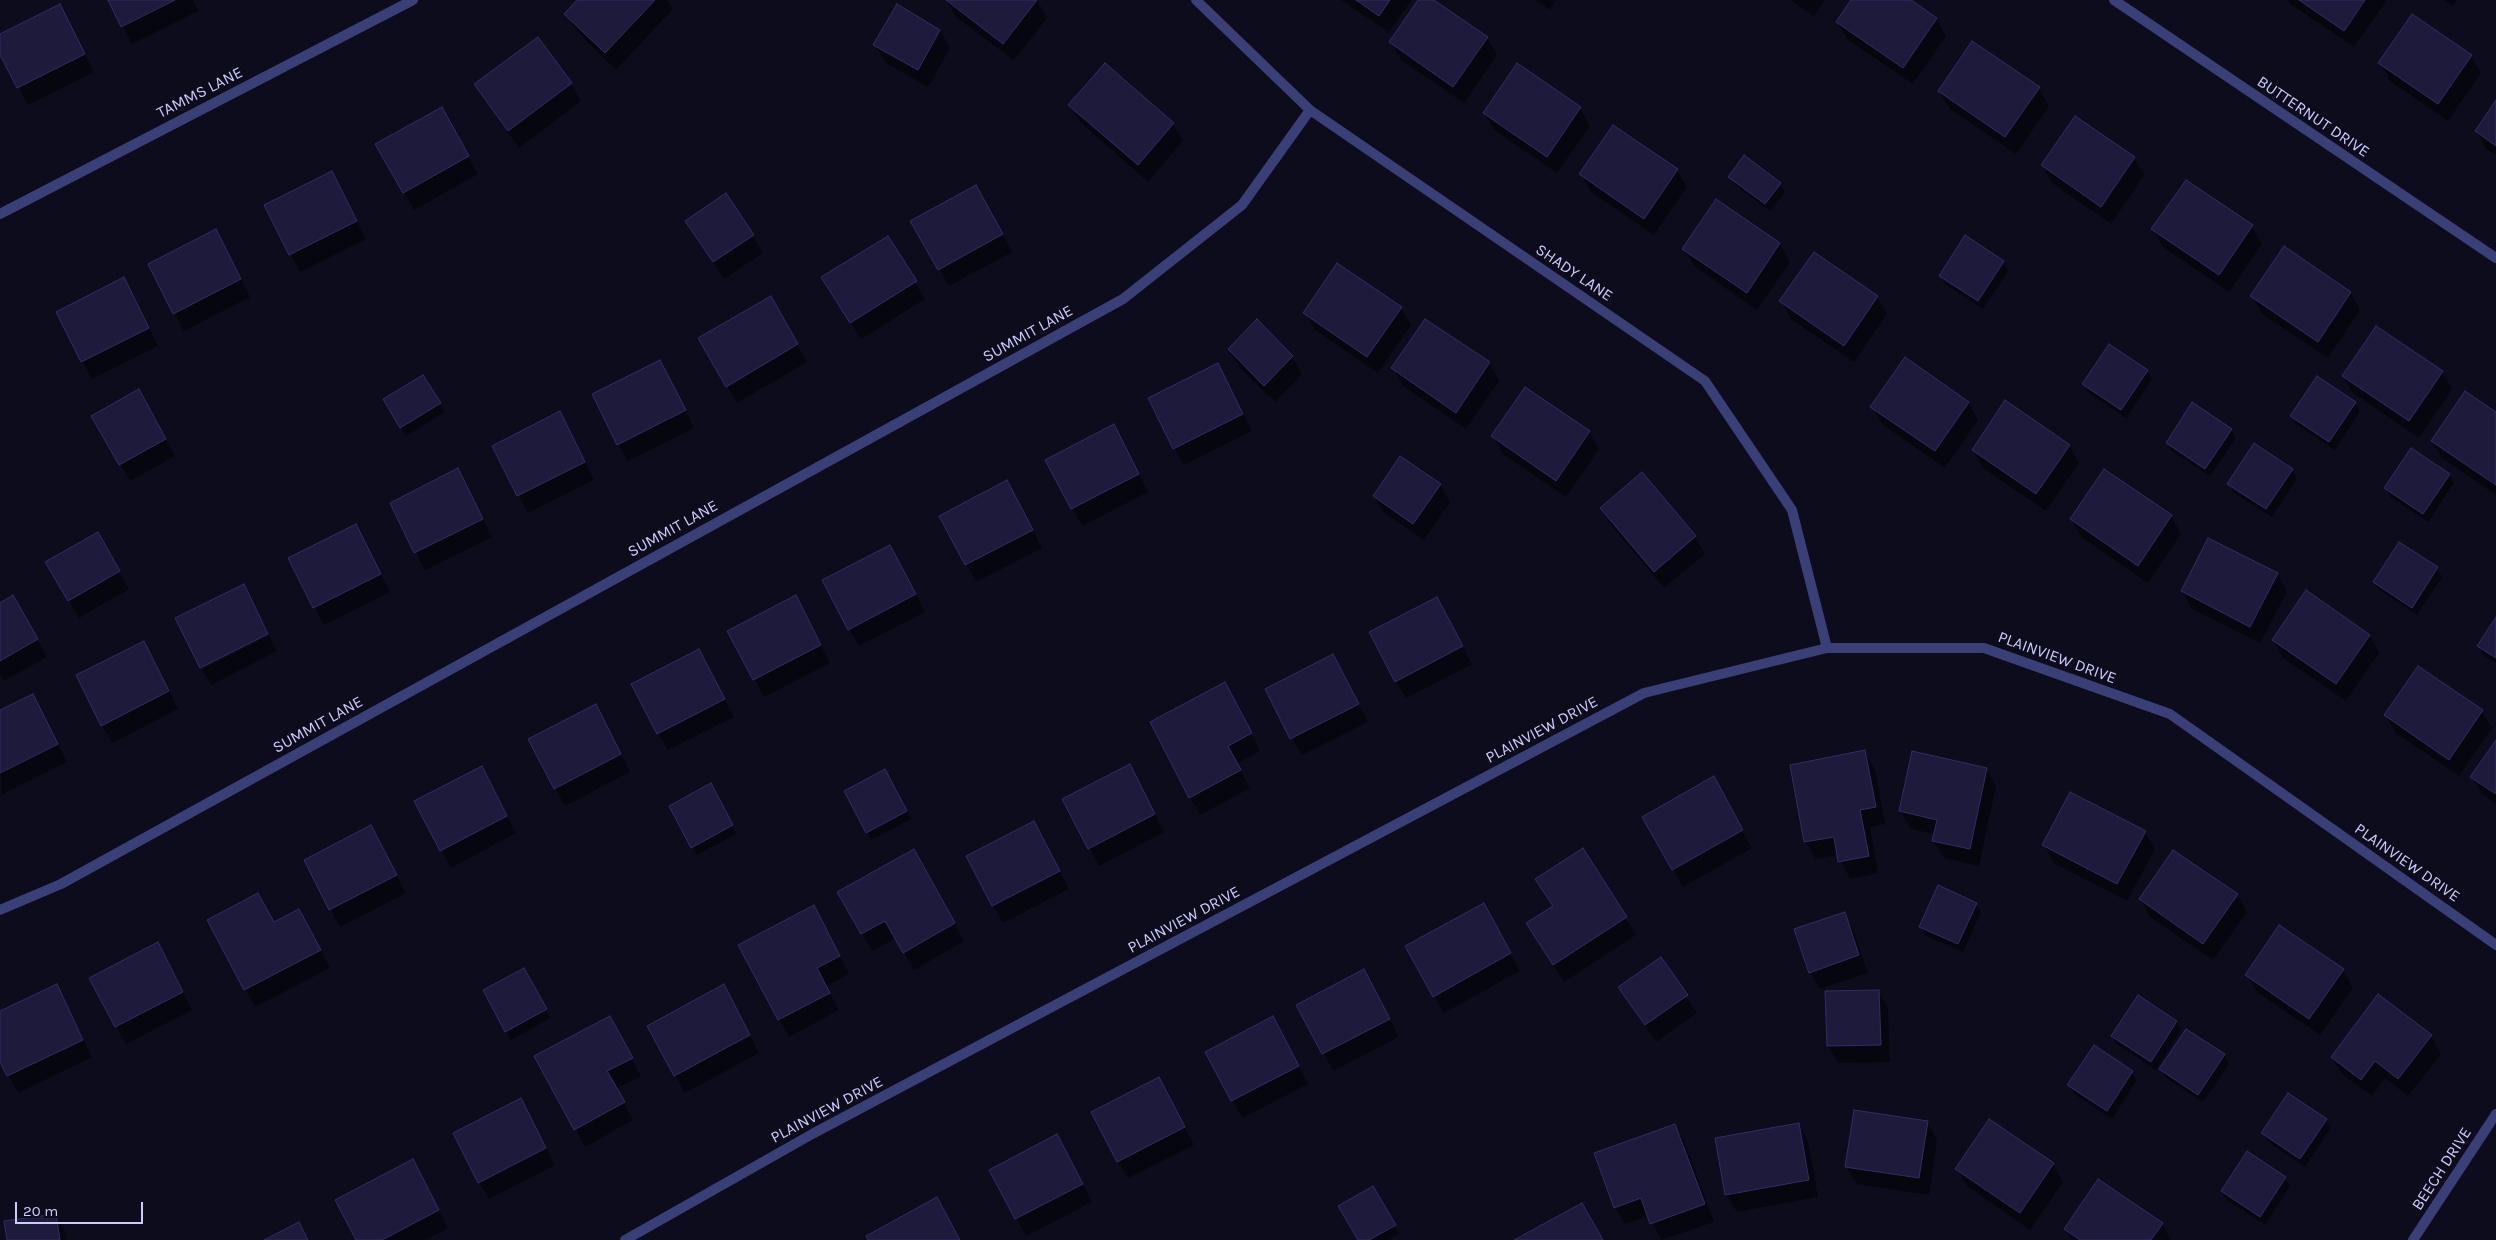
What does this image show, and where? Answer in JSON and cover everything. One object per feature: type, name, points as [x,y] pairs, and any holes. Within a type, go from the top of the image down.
[{"type":"street","name":"TAMMS LANE","points":[[0,214],[413,0]]},
{"type":"street","name":"SHADY LANE","points":[[1196,0],[1310,110],[1705,381],[1792,510],[1827,648]]},
{"type":"street","name":"BUTTERNUT DRIVE","points":[[2114,0],[2496,258]]},
{"type":"street","name":"SUMMIT LANE","points":[[0,910],[60,884],[1123,299],[1242,205],[1310,110]]},
{"type":"street","name":"PLAINVIEW DRIVE","points":[[625,1240],[814,1133],[1644,693],[1827,648],[1984,648],[2170,714],[2496,945]]},
{"type":"street","name":"BEECH DRIVE","points":[[2413,1240],[2496,1114]]},
{"type":"building","points":[[108,0],[175,0],[121,27]]},
{"type":"building","points":[[577,0],[655,0],[605,53],[564,14]]},
{"type":"building","points":[[946,0],[1037,0],[1003,44]]},
{"type":"building","points":[[1356,0],[1390,0],[1379,16]]},
{"type":"building","points":[[1418,0],[1434,0],[1488,37],[1453,87],[1389,42]]},
{"type":"building","points":[[1851,0],[1911,0],[1937,18],[1903,68],[1836,22]]},
{"type":"building","points":[[2299,0],[2365,0],[2344,31]]},
{"type":"building","points":[[60,4],[85,54],[17,88],[0,55],[0,34]]},
{"type":"building","points":[[897,4],[940,30],[918,70],[873,45]]},
{"type":"building","points":[[2412,14],[2472,55],[2438,104],[2378,63]]},
{"type":"building","points":[[538,37],[572,83],[508,131],[474,84]]},
{"type":"building","points":[[1972,41],[2040,87],[2005,137],[1938,91]]},
{"type":"building","points":[[1105,63],[1174,123],[1138,165],[1068,105]]},
{"type":"building","points":[[1517,63],[1581,107],[1547,157],[1483,113]]},
{"type":"building","points":[[2496,100],[2496,146],[2475,131]]},
{"type":"building","points":[[442,107],[469,156],[403,193],[375,144]]},
{"type":"building","points":[[2075,116],[2135,157],[2101,207],[2041,165]]},
{"type":"building","points":[[1613,125],[1678,169],[1644,219],[1579,174]]},
{"type":"building","points":[[1744,155],[1781,183],[1765,204],[1728,177]]},
{"type":"building","points":[[332,171],[357,221],[289,255],[264,205]]},
{"type":"building","points":[[2186,180],[2253,225],[2219,275],[2151,229]]},
{"type":"building","points":[[976,185],[1003,234],[938,270],[910,221]]},
{"type":"building","points":[[726,193],[754,235],[713,262],[685,221]]},
{"type":"building","points":[[1716,199],[1780,243],[1747,293],[1682,249]]},
{"type":"building","points":[[216,229],[241,279],[173,314],[148,264]]},
{"type":"building","points":[[1965,235],[2004,261],[1978,301],[1939,276]]},
{"type":"building","points":[[888,236],[917,281],[850,323],[821,277]]},
{"type":"building","points":[[2284,246],[2351,292],[2318,342],[2250,296]]},
{"type":"building","points":[[1814,252],[1878,296],[1844,346],[1779,301]]},
{"type":"building","points":[[1337,263],[1402,307],[1367,357],[1303,313]]},
{"type":"building","points":[[124,277],[149,328],[81,362],[56,312]]},
{"type":"building","points":[[771,296],[798,344],[726,387],[698,338]]},
{"type":"building","points":[[1257,319],[1293,356],[1264,386],[1228,349]]},
{"type":"building","points":[[1425,319],[1490,362],[1456,413],[1391,368]]},
{"type":"building","points":[[2376,326],[2443,371],[2409,421],[2342,376]]},
{"type":"building","points":[[2109,344],[2148,370],[2121,410],[2082,384]]},
{"type":"building","points":[[1905,357],[1969,402],[1935,451],[1870,407]]},
{"type":"building","points":[[660,360],[686,410],[617,445],[592,394]]},
{"type":"building","points":[[1218,363],[1243,414],[1173,449],[1148,398]]},
{"type":"building","points":[[423,375],[441,403],[400,428],[383,399]]},
{"type":"building","points":[[2317,376],[2356,402],[2329,442],[2290,416]]},
{"type":"building","points":[[1525,387],[1590,431],[1556,481],[1491,436]]},
{"type":"building","points":[[139,389],[166,439],[119,465],[91,416]]},
{"type":"building","points":[[2465,391],[2496,412],[2496,485],[2431,441]]},
{"type":"building","points":[[2005,400],[2070,445],[2036,494],[1972,450]]},
{"type":"building","points":[[2192,402],[2232,429],[2205,469],[2166,443]]},
{"type":"building","points":[[560,411],[585,462],[517,496],[492,446]]},
{"type":"building","points":[[1114,424],[1139,474],[1071,509],[1045,460]]},
{"type":"building","points":[[2254,443],[2293,469],[2266,509],[2227,484]]},
{"type":"building","points":[[2411,448],[2450,474],[2423,514],[2384,488]]},
{"type":"building","points":[[1400,456],[1441,484],[1413,524],[1373,496]]},
{"type":"building","points":[[458,468],[483,519],[414,553],[390,503]]},
{"type":"building","points":[[2104,469],[2172,515],[2138,566],[2070,519]]},
{"type":"building","points":[[1642,472],[1696,536],[1654,572],[1600,508]]},
{"type":"building","points":[[1007,480],[1033,530],[965,565],[939,516]]},
{"type":"building","points":[[356,524],[381,574],[313,608],[288,558]]},
{"type":"building","points":[[98,532],[120,571],[68,601],[45,562]]},
{"type":"building","points":[[2208,538],[2278,573],[2250,627],[2181,591]]},
{"type":"building","points":[[2399,542],[2438,567],[2412,608],[2373,582]]},
{"type":"building","points":[[890,545],[916,594],[848,630],[822,580]]},
{"type":"building","points":[[244,584],[268,634],[200,668],[175,618]]},
{"type":"building","points":[[2306,590],[2370,635],[2336,684],[2272,640]]},
{"type":"building","points":[[13,595],[38,639],[0,661],[0,603]]},
{"type":"building","points":[[796,595],[821,645],[753,680],[727,631]]},
{"type":"building","points":[[1437,597],[1463,646],[1395,682],[1369,632]]},
{"type":"building","points":[[2496,617],[2496,658],[2477,646]]},
{"type":"building","points":[[144,641],[169,691],[101,726],[76,675]]},
{"type":"building","points":[[699,649],[725,699],[657,734],[631,684]]},
{"type":"building","points":[[1333,654],[1359,704],[1290,739],[1265,689]]},
{"type":"building","points":[[2418,666],[2483,710],[2449,760],[2384,715]]},
{"type":"building","points":[[1225,682],[1252,733],[1228,746],[1241,770],[1189,798],[1150,722]]},
{"type":"building","points":[[33,694],[58,744],[0,773],[0,710]]},
{"type":"building","points":[[596,704],[621,754],[554,789],[528,739]]},
{"type":"building","points":[[2496,740],[2496,794],[2470,777]]},
{"type":"building","points":[[1865,750],[1876,807],[1860,810],[1869,856],[1838,862],[1834,837],[1804,842],[1790,765]]},
{"type":"building","points":[[1912,751],[1987,768],[1970,849],[1932,841],[1937,820],[1899,811]]},
{"type":"building","points":[[1130,764],[1155,814],[1088,849],[1062,799]]},
{"type":"building","points":[[482,766],[507,816],[440,851],[414,801]]},
{"type":"building","points":[[885,769],[907,811],[866,833],[844,791]]},
{"type":"building","points":[[1714,776],[1743,830],[1672,870],[1642,817]]},
{"type":"building","points":[[711,783],[733,825],[691,848],[669,806]]},
{"type":"building","points":[[2070,792],[2146,831],[2117,884],[2042,845]]},
{"type":"building","points":[[1034,821],[1060,871],[992,906],[966,856]]},
{"type":"building","points":[[371,825],[397,875],[329,910],[304,860]]},
{"type":"building","points":[[1583,848],[1627,917],[1553,965],[1526,923],[1553,906],[1535,879]]},
{"type":"building","points":[[914,849],[955,923],[903,953],[885,921],[861,934],[837,892]]},
{"type":"building","points":[[2173,850],[2238,894],[2203,944],[2139,899]]},
{"type":"building","points":[[1938,885],[1977,903],[1958,944],[1919,927]]},
{"type":"building","points":[[258,893],[274,922],[299,909],[321,950],[244,990],[207,920]]},
{"type":"building","points":[[1484,903],[1511,953],[1433,997],[1405,946]]},
{"type":"building","points":[[814,905],[840,956],[817,968],[830,993],[778,1020],[738,945]]},
{"type":"building","points":[[1845,912],[1859,955],[1809,973],[1794,929]]},
{"type":"building","points":[[2279,925],[2344,969],[2309,1019],[2245,975]]},
{"type":"building","points":[[158,942],[183,992],[115,1027],[89,978]]},
{"type":"building","points":[[1661,957],[1688,995],[1645,1025],[1618,987]]},
{"type":"building","points":[[524,968],[547,1009],[505,1032],[483,990]]},
{"type":"building","points":[[1364,969],[1390,1019],[1322,1054],[1296,1005]]},
{"type":"building","points":[[57,984],[83,1040],[7,1076],[0,1062],[0,1011]]},
{"type":"building","points":[[724,984],[750,1035],[674,1076],[647,1026]]},
{"type":"building","points":[[1879,990],[1881,1045],[1827,1046],[1825,991]]},
{"type":"building","points":[[2378,994],[2432,1035],[2398,1079],[2375,1061],[2361,1080],[2331,1057]]},
{"type":"building","points":[[2138,995],[2177,1021],[2151,1062],[2111,1036]]},
{"type":"building","points":[[610,1016],[633,1058],[607,1071],[625,1102],[574,1130],[534,1056]]},
{"type":"building","points":[[1273,1016],[1299,1066],[1231,1101],[1205,1052]]},
{"type":"building","points":[[2186,1029],[2225,1054],[2198,1095],[2159,1069]]},
{"type":"building","points":[[2094,1045],[2133,1071],[2107,1111],[2067,1085]]},
{"type":"building","points":[[1159,1077],[1185,1127],[1117,1162],[1091,1112]]},
{"type":"building","points":[[2288,1093],[2327,1119],[2300,1159],[2261,1133]]},
{"type":"building","points":[[521,1098],[546,1148],[478,1183],[453,1133]]},
{"type":"building","points":[[1854,1110],[1928,1121],[1919,1178],[1845,1167]]},
{"type":"building","points":[[1989,1119],[2054,1163],[2020,1213],[1955,1169]]},
{"type":"building","points":[[1799,1123],[1809,1180],[1725,1195],[1715,1138]]},
{"type":"building","points":[[1675,1124],[1705,1204],[1650,1224],[1641,1198],[1614,1208],[1594,1153]]},
{"type":"building","points":[[1057,1134],[1083,1184],[1015,1219],[989,1170]]},
{"type":"building","points":[[2247,1151],[2286,1177],[2260,1217],[2221,1191]]},
{"type":"building","points":[[413,1159],[439,1210],[382,1240],[356,1240],[335,1200]]},
{"type":"building","points":[[2098,1179],[2163,1223],[2151,1240],[2080,1240],[2064,1229]]},
{"type":"building","points":[[1373,1186],[1396,1225],[1369,1240],[1358,1240],[1338,1206]]},
{"type":"building","points":[[937,1197],[960,1240],[868,1240],[866,1236]]},
{"type":"building","points":[[1582,1203],[1603,1240],[1514,1240]]},
{"type":"building","points":[[56,1214],[60,1240],[7,1240],[4,1221]]},
{"type":"building","points":[[299,1222],[308,1240],[264,1240]]}]
